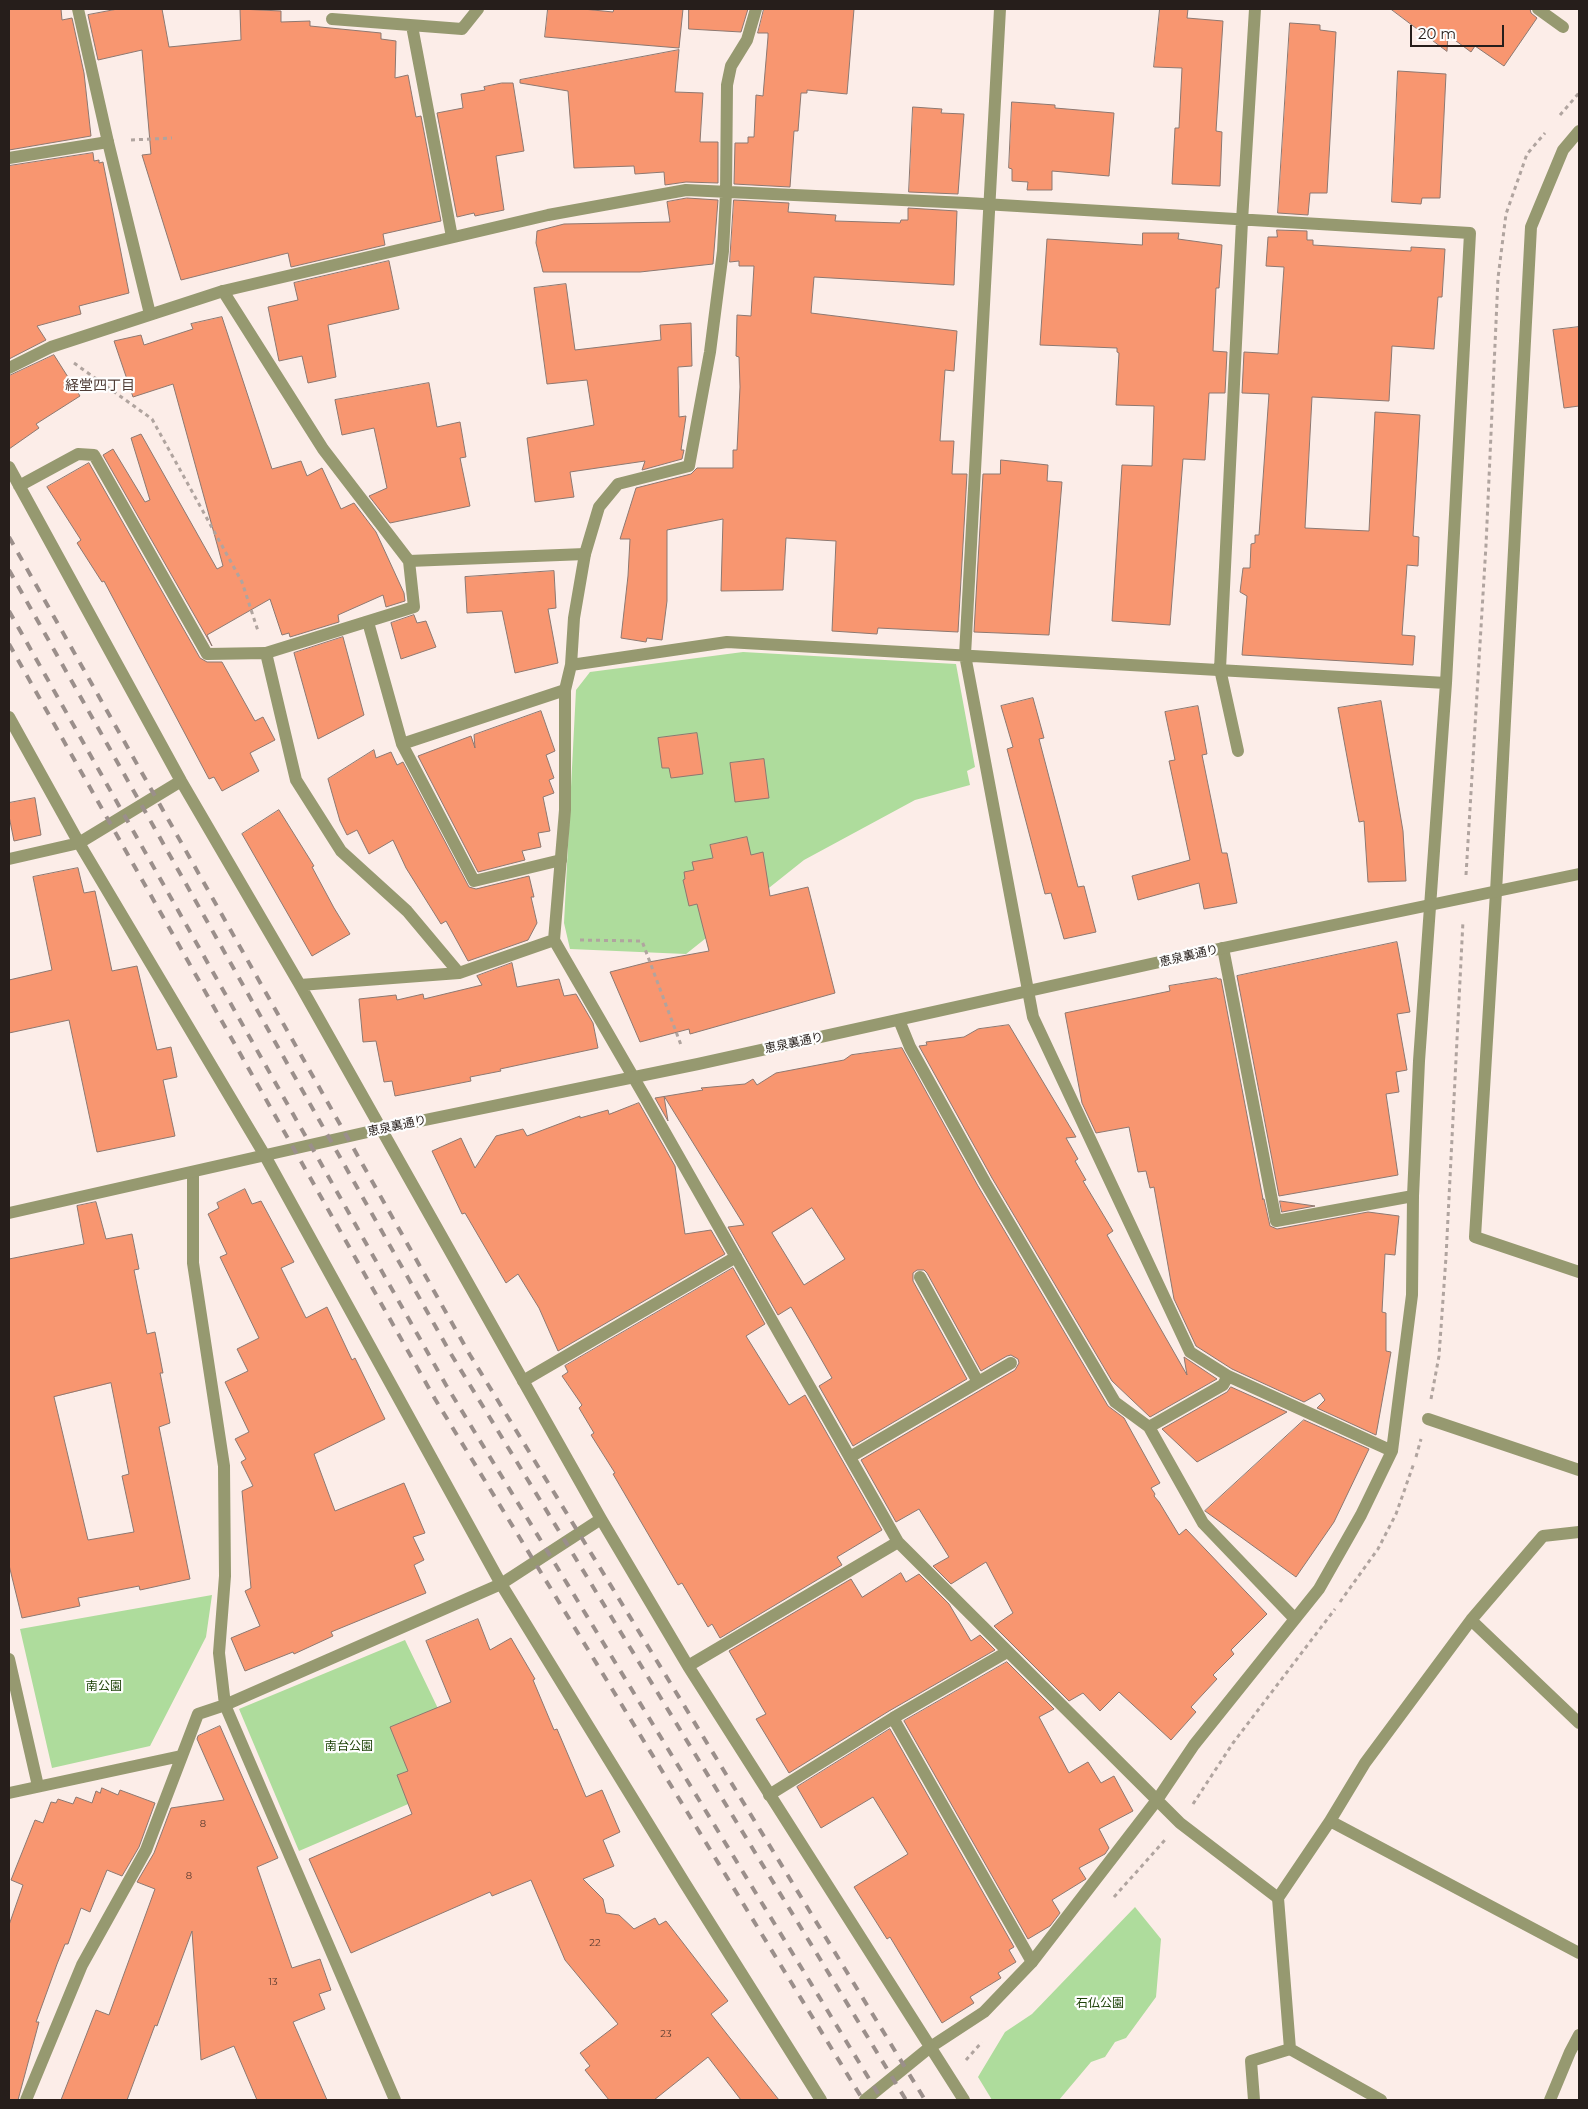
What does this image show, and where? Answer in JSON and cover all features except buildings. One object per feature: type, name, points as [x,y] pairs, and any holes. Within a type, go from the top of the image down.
[{"type":"street","points":[[78,9],[150,314]]},
{"type":"street","points":[[332,19],[462,29],[478,9]]},
{"type":"street","points":[[756,9],[747,40],[731,66],[727,85],[726,193],[723,251],[710,352],[689,466],[618,484],[599,507],[585,554],[574,618],[571,666],[565,690],[565,810],[554,940],[898,1542],[1180,1823],[1278,1898]]},
{"type":"street","points":[[1000,9],[965,655],[1033,1017],[1190,1352],[1228,1376],[1392,1451]]},
{"type":"street","points":[[1238,751],[1220,669],[1242,221],[1255,9]]},
{"type":"street","points":[[1538,9],[1563,27]]},
{"type":"street","points":[[412,26],[452,237]]},
{"type":"street","points":[[1579,131],[1563,150],[1531,228],[1496,892],[1475,1237],[1579,1272]]},
{"type":"street","points":[[9,158],[108,142]]},
{"type":"street","points":[[9,368],[51,347],[223,291],[566,212],[686,190],[988,204],[1470,234],[1446,683],[1419,1061],[1413,1196],[1412,1295],[1392,1451],[1361,1515],[1324,1581],[1194,1745],[1157,1800],[1032,1962],[984,2012],[929,2048],[865,2100]]},
{"type":"street","points":[[19,486],[78,454],[94,455],[207,654],[266,653],[414,607],[409,561],[323,450],[223,291]]},
{"type":"street","points":[[9,467],[181,781],[300,985],[601,1519],[688,1666],[929,2048],[964,2100]]},
{"type":"street","points":[[409,561],[585,554]]},
{"type":"street","points":[[368,622],[402,744],[474,881],[561,860]]},
{"type":"street","points":[[571,666],[727,642],[1446,683]]},
{"type":"street","points":[[266,653],[296,780],[340,851],[407,910],[459,972]]},
{"type":"street","points":[[402,744],[565,690]]},
{"type":"street","points":[[9,718],[79,843],[264,1154],[501,1584],[679,1874],[821,2100]]},
{"type":"street","points":[[9,859],[79,843],[181,781]]},
{"type":"street","name":"恵泉裏通り","points":[[9,1213],[192,1173],[264,1154],[633,1076],[689,1066],[1223,948],[1579,874]]},
{"type":"street","points":[[300,985],[459,972],[554,940]]},
{"type":"street","points":[[1223,948],[1276,1221],[1413,1196]]},
{"type":"street","points":[[898,1020],[910,1047],[985,1182],[1115,1402],[1149,1427],[1204,1523],[1295,1619]]},
{"type":"street","points":[[192,1173],[193,1263],[224,1466],[225,1576],[219,1653],[225,1705],[395,2100]]},
{"type":"street","points":[[523,1381],[736,1257]]},
{"type":"street","points":[[920,1276],[978,1382]]},
{"type":"street","points":[[850,1457],[1010,1363]]},
{"type":"street","points":[[1149,1427],[1223,1385],[1228,1376]]},
{"type":"street","points":[[1428,1419],[1579,1470]]},
{"type":"street","points":[[26,2100],[82,1965],[146,1850],[198,1714],[225,1705],[501,1584],[601,1519]]},
{"type":"street","points":[[1290,2049],[1278,1898],[1330,1821],[1365,1763],[1470,1620],[1543,1536],[1579,1532]]},
{"type":"street","points":[[688,1666],[898,1542]]},
{"type":"street","points":[[1470,1620],[1579,1723]]},
{"type":"street","points":[[770,1795],[893,1718],[1007,1652]]},
{"type":"street","points":[[9,1659],[38,1786]]},
{"type":"street","points":[[893,1718],[1032,1962]]},
{"type":"street","points":[[9,1793],[181,1756]]},
{"type":"street","points":[[1330,1821],[1579,1953]]},
{"type":"street","points":[[1550,2100],[1579,2035]]},
{"type":"street","points":[[1254,2100],[1250,2061],[1290,2049],[1381,2100]]},
{"type":"path","points":[[1556,120],[1579,93]]},
{"type":"path","points":[[1108,1903],[1180,1823],[1233,1743],[1378,1549],[1396,1514],[1428,1419],[1439,1356],[1446,1257],[1464,898],[1486,546],[1498,278],[1506,214],[1527,154],[1550,127]]},
{"type":"path","points":[[108,142],[172,138]]},
{"type":"path","points":[[51,347],[152,419],[242,582],[266,653]]},
{"type":"path","points":[[554,940],[642,941],[689,1066]]},
{"type":"path","points":[[949,2078],[982,2042]]},
{"type":"green space","points":[[743,652],[956,664],[975,767],[967,771],[970,785],[915,800],[804,860],[686,954],[570,949],[564,923],[576,690],[590,672]]},
{"type":"green space","name":"南公園","points":[[212,1595],[206,1637],[150,1746],[52,1768],[20,1629]]},
{"type":"green space","name":"南台公園","points":[[405,1640],[471,1777],[299,1851],[239,1709]]},
{"type":"green space","name":"石仏公園","points":[[1135,1907],[1161,1939],[1156,1997],[1126,2038],[1115,2042],[1105,2057],[1091,2062],[1059,2100],[992,2100],[978,2077],[1005,2032],[1032,2014]]},
{"type":"railway","points":[[9,537],[470,1355],[925,2100]]},
{"type":"railway","points":[[9,570],[451,1354],[906,2100]]},
{"type":"railway","points":[[9,611],[446,1385],[882,2100]]},
{"type":"railway","points":[[9,644],[435,1399],[863,2100]]},
{"type":"district","name":"経堂四丁目","points":[[100,386]]}]
